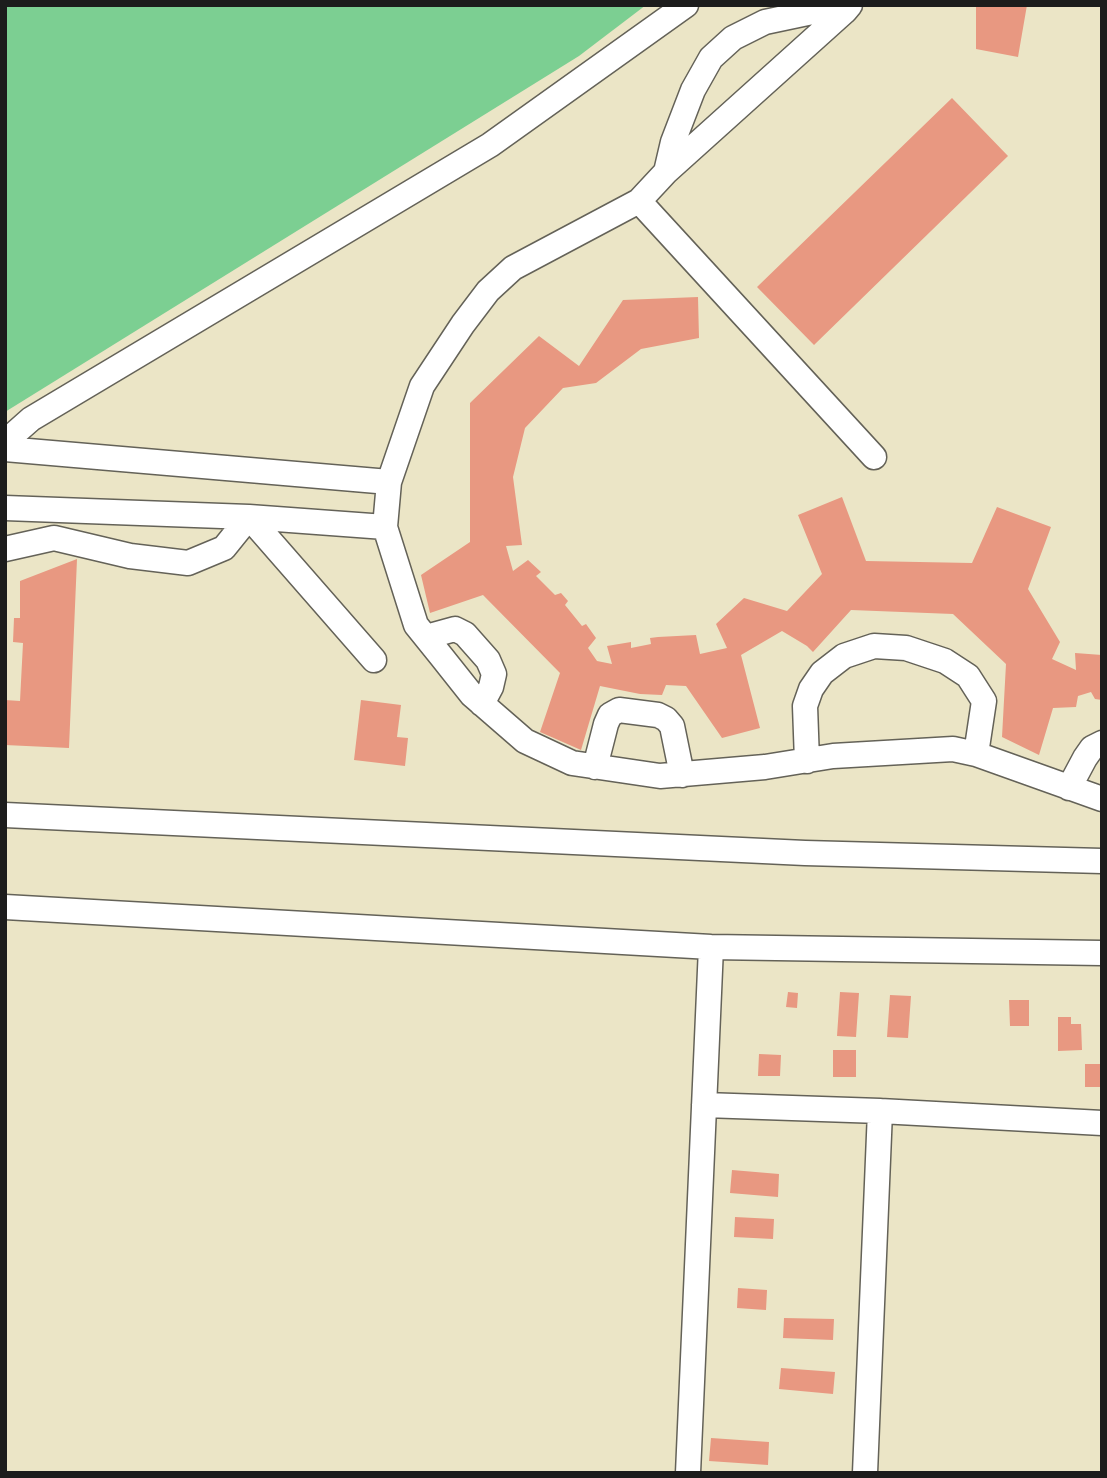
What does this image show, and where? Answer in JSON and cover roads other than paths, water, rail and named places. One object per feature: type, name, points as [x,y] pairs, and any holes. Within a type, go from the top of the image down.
[{"type":"street","points":[[5,442],[31,419],[490,145],[686,5]]},
{"type":"street","points":[[666,172],[673,142],[693,90],[711,58],[733,38],[765,22],[847,8]]},
{"type":"street","points":[[847,8],[666,172],[639,201],[513,268],[488,290],[422,386],[389,482],[385,527],[416,625],[482,704],[525,741],[572,763],[641,775],[682,775],[833,756],[953,749],[976,754],[1102,799]]},
{"type":"street","points":[[639,201],[874,457]]},
{"type":"street","points":[[5,449],[389,482]]},
{"type":"street","points":[[5,509],[249,517],[385,527]]},
{"type":"street","points":[[5,549],[54,538],[130,556],[188,563],[225,548],[249,517]]},
{"type":"street","points":[[249,517],[374,660]]},
{"type":"street","points":[[426,637],[455,629],[466,634],[488,660],[494,674],[482,704]]},
{"type":"street","points":[[807,761],[805,706],[811,689],[822,673],[844,656],[874,646],[906,648],[945,661],[968,676],[984,701],[976,754]]},
{"type":"street","points":[[595,767],[606,724],[610,715],[619,710],[658,715],[666,719],[672,726],[682,775]]},
{"type":"street","points":[[1069,788],[1092,748],[1102,743]]},
{"type":"street","points":[[5,815],[805,853],[1102,861]]},
{"type":"street","points":[[5,907],[711,947],[1102,953]]},
{"type":"street","points":[[688,1473],[711,947]]},
{"type":"street","points":[[704,1105],[1102,1123]]},
{"type":"street","points":[[865,1473],[880,1111]]}]
